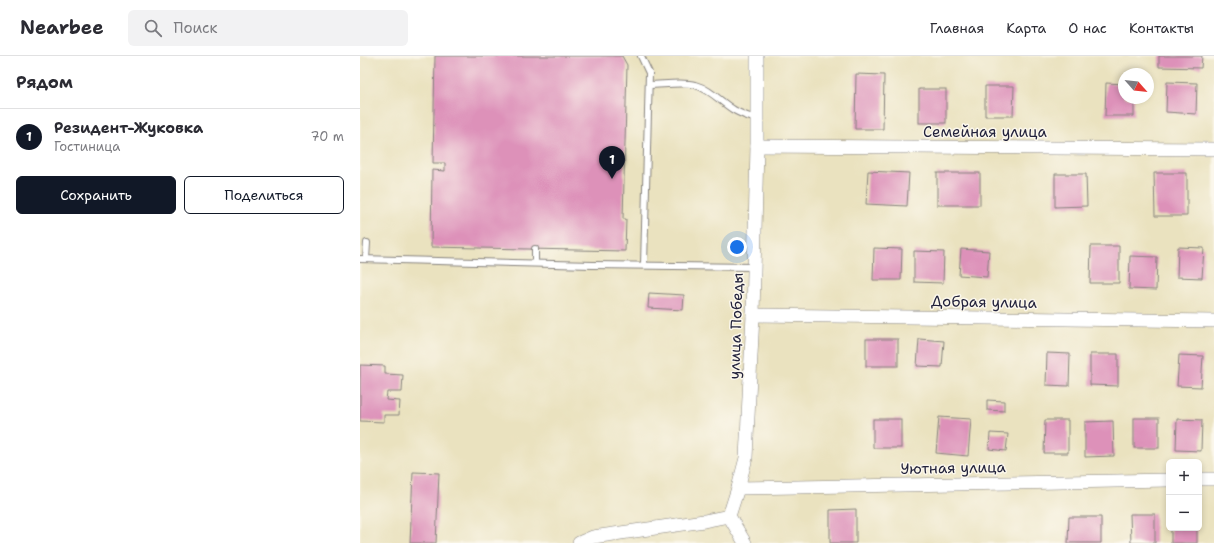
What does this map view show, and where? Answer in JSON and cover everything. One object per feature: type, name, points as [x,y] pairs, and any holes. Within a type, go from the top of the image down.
[{"type":"street","name":"улица Победы","points":[[729,516],[746,458],[753,315],[757,146],[757,56]]},
{"type":"street","name":"Семейная улица","points":[[757,146],[1214,149]]},
{"type":"street","name":"Добрая улица","points":[[753,315],[1214,321]]},
{"type":"street","points":[[1202,479],[1214,479]]},
{"type":"street","name":"Уютная улица","points":[[738,488],[1166,480]]},
{"type":"street","points":[[579,543],[593,537],[729,516],[745,543]]},
{"type":"lane","points":[[641,56],[649,72],[644,265]]},
{"type":"lane","points":[[649,85],[694,84],[719,98],[733,110],[757,119]]},
{"type":"lane","points":[[367,243],[363,259],[754,267]]},
{"type":"lane","points":[[535,249],[535,263]]},
{"type":"building","points":[[435,56],[622,56],[627,65],[623,219],[626,219],[625,251],[431,247],[432,170],[445,171],[445,163],[433,163]]},
{"type":"building","points":[[1159,56],[1202,56],[1201,68],[1159,67]]},
{"type":"building","points":[[856,74],[884,75],[883,129],[855,129]]},
{"type":"building","points":[[1167,82],[1197,83],[1196,114],[1166,112]]},
{"type":"building","points":[[1106,83],[1118,84],[1118,104],[1134,104],[1134,116],[1105,116]]},
{"type":"building","points":[[985,86],[1014,86],[1013,116],[985,116]]},
{"type":"building","points":[[919,89],[946,89],[946,123],[919,123]]},
{"type":"building","points":[[868,171],[909,173],[907,206],[866,204]]},
{"type":"building","points":[[937,173],[980,173],[980,205],[937,205]]},
{"type":"building","points":[[1154,173],[1187,173],[1187,216],[1155,216]]},
{"type":"building","points":[[1055,174],[1086,174],[1087,206],[1055,207]]},
{"type":"building","points":[[1091,246],[1119,246],[1119,283],[1090,283]]},
{"type":"building","points":[[1178,247],[1204,248],[1202,278],[1177,277]]},
{"type":"building","points":[[874,248],[902,249],[901,280],[873,280]]},
{"type":"building","points":[[961,249],[989,251],[987,277],[959,275]]},
{"type":"building","points":[[914,251],[944,252],[943,283],[914,282]]},
{"type":"building","points":[[1130,256],[1157,257],[1156,290],[1129,289]]},
{"type":"building","points":[[649,293],[684,295],[683,310],[648,308]]},
{"type":"building","points":[[866,339],[898,339],[898,366],[866,366]]},
{"type":"building","points":[[919,339],[944,341],[942,367],[917,366]]},
{"type":"building","points":[[1047,353],[1070,354],[1069,386],[1046,385]]},
{"type":"building","points":[[1090,354],[1118,354],[1118,386],[1090,385]]},
{"type":"building","points":[[1179,355],[1203,356],[1201,387],[1177,386]]},
{"type":"building","points":[[360,365],[385,366],[385,374],[403,375],[402,392],[387,392],[386,400],[400,401],[399,415],[384,415],[384,422],[360,421]]},
{"type":"building","points":[[987,400],[1004,401],[1004,411],[987,410]]},
{"type":"building","points":[[939,417],[971,419],[968,456],[936,453]]},
{"type":"building","points":[[1134,418],[1159,418],[1159,448],[1134,448]]},
{"type":"building","points":[[873,419],[901,419],[901,448],[873,448]]},
{"type":"building","points":[[1177,419],[1202,420],[1201,451],[1176,450]]},
{"type":"building","points":[[1045,420],[1068,420],[1068,453],[1044,453]]},
{"type":"building","points":[[1113,421],[1114,456],[1085,457],[1085,422]]},
{"type":"building","points":[[990,433],[1008,434],[1006,451],[989,449]]},
{"type":"building","points":[[413,472],[439,473],[436,543],[410,543]]},
{"type":"building","points":[[856,509],[856,543],[830,543],[830,510]]},
{"type":"building","points":[[1130,514],[1155,514],[1155,543],[1131,543]]},
{"type":"building","points":[[1069,517],[1101,517],[1101,543],[1068,543]]},
{"type":"building","points":[[1171,531],[1197,531],[1197,543],[1171,543]]},
{"type":"place","name":"Резидент-Жуковка","points":[[612,179]]}]
